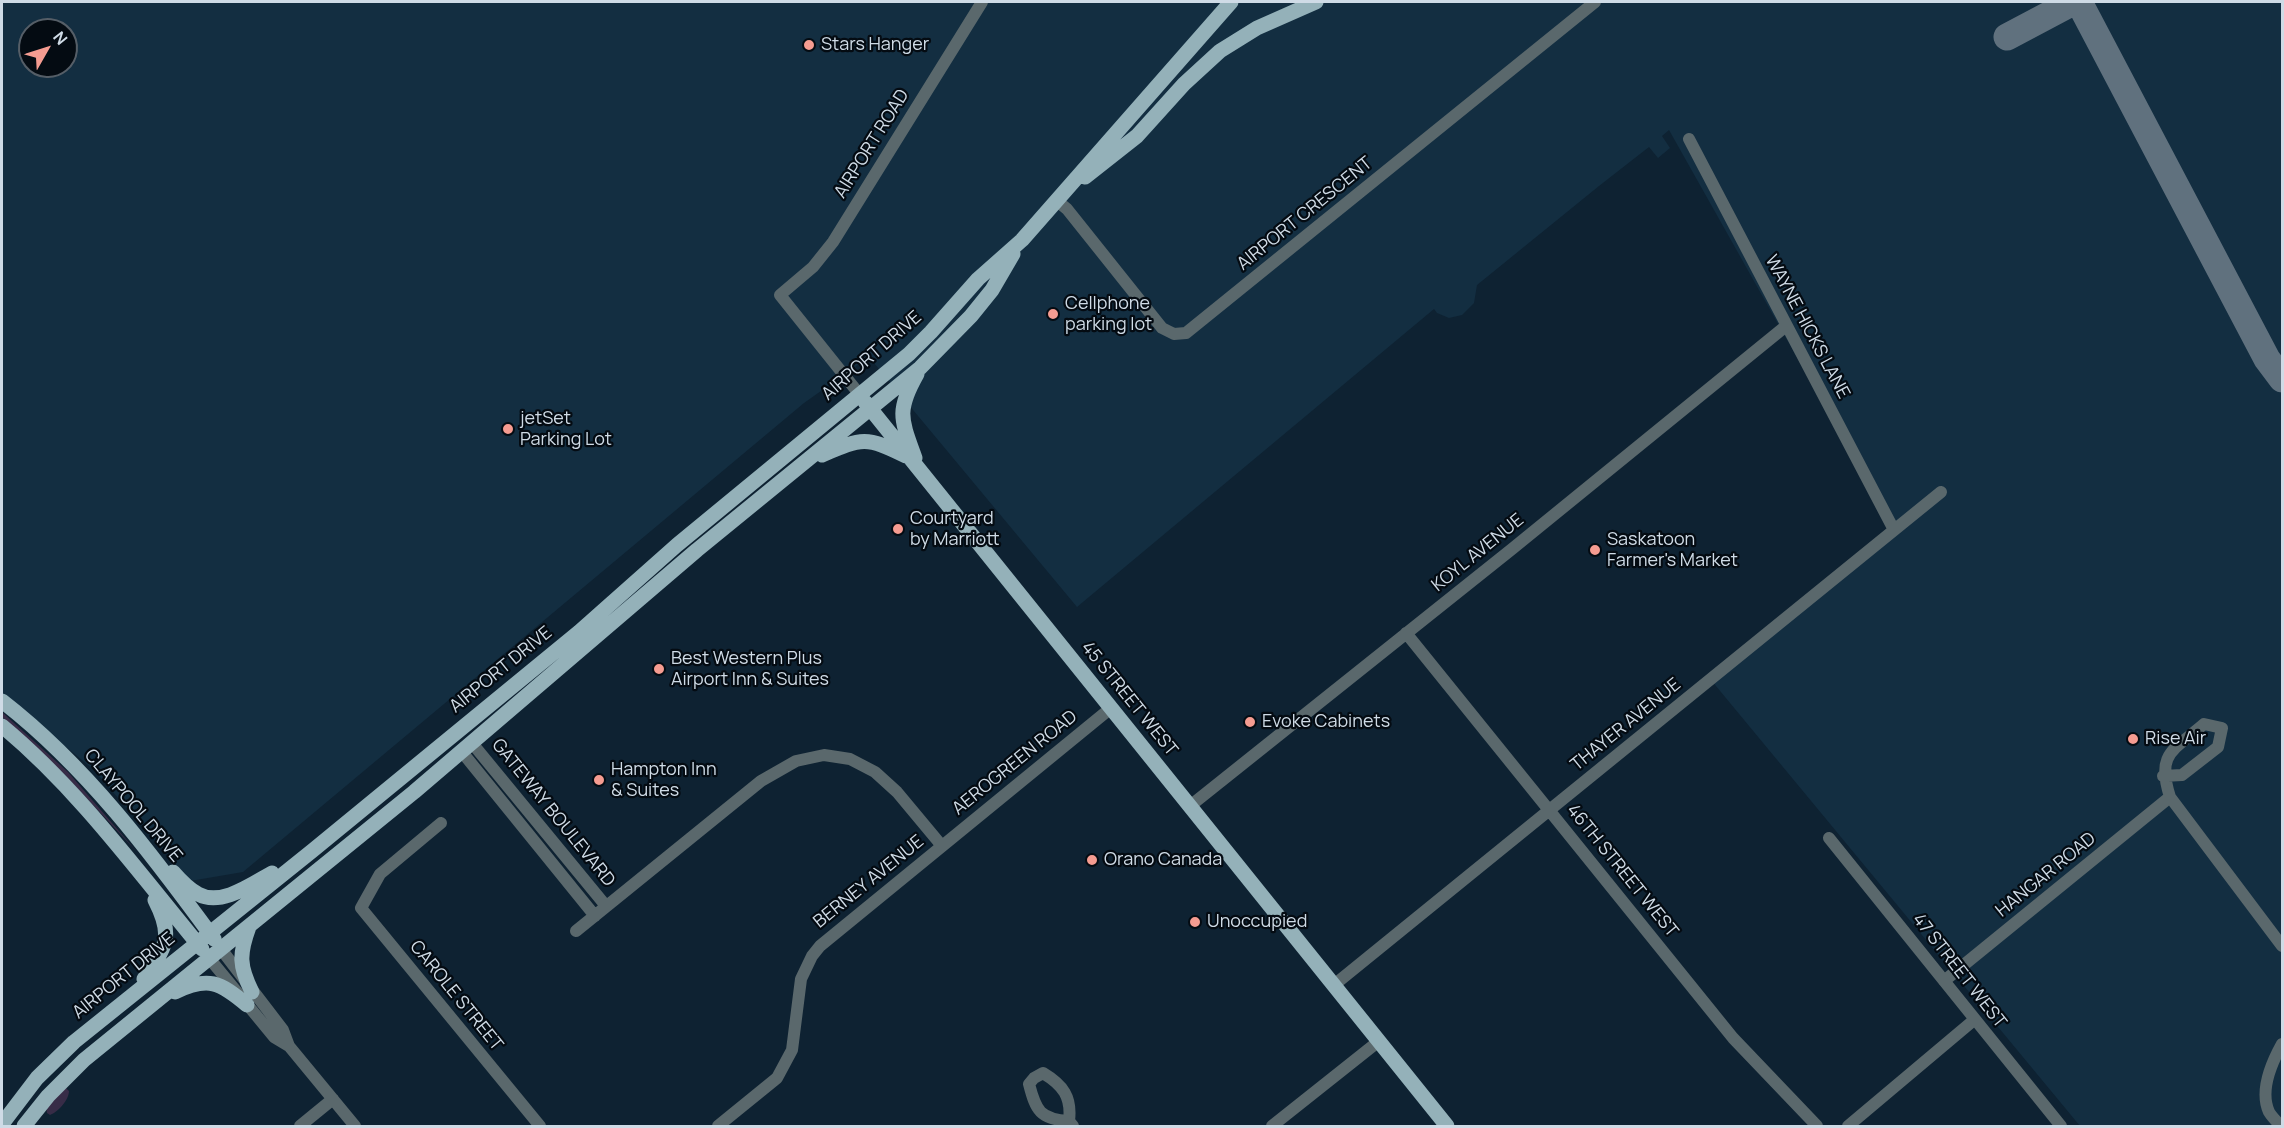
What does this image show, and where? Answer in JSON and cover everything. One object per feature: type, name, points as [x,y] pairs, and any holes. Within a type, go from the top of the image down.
[{"type":"main road","name":"AIRPORT DRIVE","points":[[2,1124],[26,1090],[61,1053],[579,632],[685,538],[860,394],[931,332],[978,279],[1022,240],[1231,2]]},
{"type":"main road","name":"AIRPORT DRIVE","points":[[1060,197],[1137,136],[1184,84],[1220,51],[1257,28],[1316,2]]},
{"type":"main road","name":"AIRPORT DRIVE","points":[[24,1126],[48,1096],[84,1060],[467,747],[697,550],[920,368],[971,316],[992,290],[1022,240]]},
{"type":"main road","points":[[915,464],[904,428],[902,411],[909,388],[920,368]]},
{"type":"main road","name":"45 STREET WEST","points":[[860,394],[1447,1126]]},
{"type":"main road","points":[[805,462],[844,445],[862,440],[878,443],[915,464]]},
{"type":"main road","name":"CLAYPOOL DRIVE","points":[[2,701],[50,741],[105,798],[209,932],[215,954]]},
{"type":"main road","name":"CLAYPOOL DRIVE","points":[[2,726],[60,780],[196,942],[215,954]]},
{"type":"main road","points":[[142,844],[198,895],[208,898],[231,895],[312,851]]},
{"type":"main road","points":[[134,866],[161,911],[167,938],[159,957],[136,991]]},
{"type":"main road","points":[[250,925],[244,942],[241,968],[250,998]]},
{"type":"main road","points":[[149,1007],[189,985],[204,982],[250,998]]},
{"type":"street","name":"AIRPORT ROAD","points":[[780,295],[805,276],[833,242],[982,2]]},
{"type":"street","name":"AIRPORT CRESCENT","points":[[1060,197],[1067,209],[1162,328],[1174,334],[1186,333],[1595,2]]},
{"type":"street","name":"WAYNE HICKS LANE","points":[[1689,139],[1894,530]]},
{"type":"street","name":"45 STREET WEST","points":[[780,295],[860,394]]},
{"type":"street","name":"KOYL AVENUE","points":[[1190,806],[1786,326]]},
{"type":"street","name":"THAYER AVENUE","points":[[1334,985],[1941,492]]},
{"type":"street","name":"46TH STREET WEST","points":[[1406,633],[1733,1038],[1817,1126]]},
{"type":"street","name":"AEROGREEN ROAD","points":[[942,846],[1111,708]]},
{"type":"street","points":[[2163,776],[2182,775],[2218,747],[2222,728],[2204,724],[2167,757],[2163,776],[2170,797],[2283,946]]},
{"type":"street","name":"GATEWAY BOULEVARD","points":[[467,747],[606,906]]},
{"type":"street","name":"GATEWAY BOULEVARD","points":[[467,747],[595,916]]},
{"type":"street","points":[[576,931],[767,776],[796,761],[824,755],[850,759],[875,772],[897,792],[942,846]]},
{"type":"street","name":"HANGAR ROAD","points":[[1944,981],[2170,797]]},
{"type":"street","name":"CAROLE STREET","points":[[441,823],[380,874],[361,908],[540,1126]]},
{"type":"street","name":"47 STREET WEST","points":[[1829,838],[2061,1126]]},
{"type":"street","name":"BERNEY AVENUE","points":[[718,1126],[777,1078],[792,1050],[801,979],[812,956],[820,946],[942,846]]},
{"type":"street","points":[[215,954],[250,998],[274,1037],[289,1046],[355,1126]]},
{"type":"street","points":[[1848,1126],[1974,1020]]},
{"type":"street","points":[[1272,1126],[1379,1041]]},
{"type":"street","points":[[2281,1126],[2270,1112],[2267,1101],[2270,1068],[2283,1044]]},
{"type":"street","points":[[300,1126],[333,1100]]},
{"type":"shaded area","points":[[2,2],[2282,2],[2282,1126],[2080,1126],[1711,680],[1894,530],[1669,130],[1662,136],[1670,148],[1658,158],[1649,147],[1599,186],[1477,285],[1474,303],[1462,315],[1449,318],[1437,313],[1434,309],[1077,607],[869,357],[804,403],[243,872],[190,881],[93,769],[2,695]]},
{"type":"shaded area","points":[[2,712],[68,772],[137,852],[65,775],[2,717]]},
{"type":"shaded area","points":[[66,1088],[69,1094],[60,1108],[50,1115],[47,1113],[46,1106]]},
{"type":"taxiway","points":[[2007,37],[2073,2]]},
{"type":"taxiway","points":[[2079,2],[2267,359],[2282,379]]},
{"type":"place","name":"Stars Hanger","points":[[809,45]]},
{"type":"place","name":"Cellphone parking lot","points":[[1053,314]]},
{"type":"place","name":"jetSet Parking Lot","points":[[508,429]]},
{"type":"place","name":"Courtyard by Marriott","points":[[898,529]]},
{"type":"place","name":"Saskatoon Farmer's Market","points":[[1595,550]]},
{"type":"place","name":"Best Western Plus Airport Inn & Suites","points":[[659,669]]},
{"type":"place","name":"Evoke Cabinets","points":[[1250,722]]},
{"type":"place","name":"Rise Air","points":[[2133,739]]},
{"type":"place","name":"Hampton Inn & Suites","points":[[599,780]]},
{"type":"place","name":"Orano Canada","points":[[1092,860]]},
{"type":"place","name":"Unoccupied","points":[[1195,922]]}]
